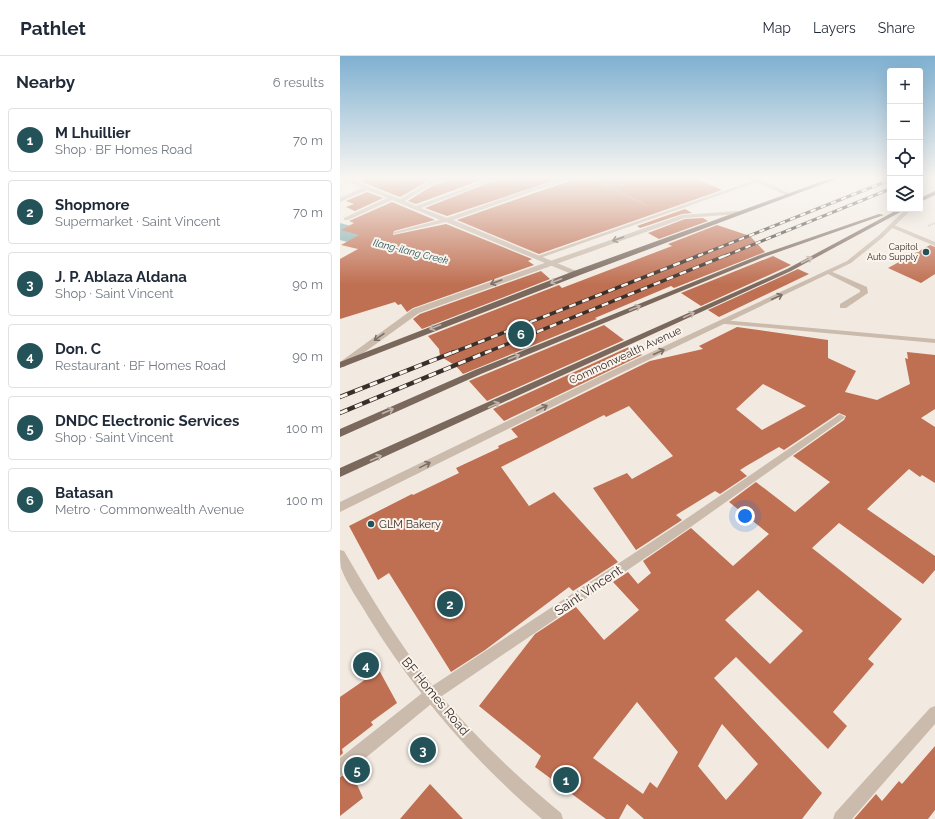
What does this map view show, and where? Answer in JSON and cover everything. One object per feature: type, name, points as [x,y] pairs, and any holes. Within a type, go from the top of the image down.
[{"type":"main road","points":[[340,365],[735,214]]},
{"type":"main road","points":[[340,433],[478,372],[762,256],[884,214]]},
{"type":"main road","points":[[340,473],[789,270],[894,214]]},
{"type":"street","points":[[346,219],[358,214]]},
{"type":"street","points":[[430,214],[577,273]]},
{"type":"street","points":[[396,233],[464,214]]},
{"type":"street","points":[[538,257],[663,214]]},
{"type":"street","points":[[340,365],[416,311],[684,216],[726,214]]},
{"type":"street","name":"Commonwealth Avenue","points":[[340,507],[614,373],[725,322],[849,262],[880,237],[904,214]]},
{"type":"street","points":[[631,224],[642,231]]},
{"type":"street","points":[[892,226],[935,244]]},
{"type":"street","points":[[828,272],[864,289],[864,293],[843,306]]},
{"type":"street","points":[[725,322],[935,341]]},
{"type":"street","name":"Saint Vincent","points":[[340,768],[431,695],[681,528],[840,417]]},
{"type":"street","name":"BF Homes Road","points":[[340,555],[380,623],[431,695],[477,746],[538,805],[555,819]]},
{"type":"street","points":[[841,819],[935,713]]},
{"type":"building","points":[[366,214],[420,214],[435,220],[394,231],[393,235],[446,224],[532,259],[528,261],[534,265],[413,308],[407,312],[401,304],[398,305],[395,302],[340,319],[340,259],[358,249],[341,245],[359,235],[341,230],[354,223],[349,221]]},
{"type":"building","points":[[440,214],[454,214],[447,216]]},
{"type":"building","points":[[475,214],[654,214],[539,254],[457,220]]},
{"type":"building","points":[[672,214],[686,214],[640,228],[637,226]]},
{"type":"building","points":[[703,218],[708,221],[659,239],[648,233],[685,219]]},
{"type":"building","points":[[717,225],[750,236],[765,252],[674,288],[671,286],[595,318],[597,319],[463,374],[456,366],[440,356],[439,349],[428,336],[559,285],[562,288],[672,246],[668,244]]},
{"type":"building","points":[[930,245],[935,247],[935,274],[921,283],[888,268]]},
{"type":"building","points":[[773,256],[791,265],[701,306],[681,293]]},
{"type":"building","points":[[798,269],[809,274],[719,317],[708,310]]},
{"type":"building","points":[[541,271],[550,279],[422,329],[413,319],[420,314]]},
{"type":"building","points":[[604,325],[624,340],[487,401],[469,381]]},
{"type":"building","points":[[737,327],[828,340],[828,358],[856,371],[845,392],[877,400],[910,384],[905,358],[908,359],[907,352],[935,355],[935,409],[921,418],[935,427],[935,483],[922,475],[920,477],[909,469],[867,509],[935,556],[935,570],[923,584],[839,523],[812,548],[902,619],[868,659],[874,664],[833,712],[847,726],[828,749],[736,657],[714,678],[822,793],[802,819],[644,819],[627,804],[619,819],[606,819],[535,767],[541,756],[479,706],[535,634],[576,607],[604,640],[639,610],[613,582],[628,572],[638,584],[651,573],[643,561],[691,528],[733,566],[769,534],[729,502],[756,482],[795,512],[830,482],[793,456],[844,420],[846,416],[839,413],[784,450],[779,447],[740,470],[747,476],[720,494],[715,491],[676,515],[682,520],[636,550],[593,488],[627,473],[632,479],[673,456],[629,406],[606,417],[604,415],[501,467],[529,506],[554,492],[618,562],[573,591],[569,587],[485,650],[451,672],[389,573],[378,580],[349,526],[412,494],[413,495],[459,473],[456,468],[499,448],[498,446],[518,437],[511,429],[650,361],[703,349],[699,346]],"holes":[[[763,384],[806,406],[762,430],[736,409]],[[758,590],[803,631],[770,664],[725,620]],[[637,702],[678,752],[657,788],[650,782],[643,794],[593,758]],[[722,724],[758,764],[726,800],[698,766]]]},
{"type":"building","points":[[631,346],[642,355],[504,421],[493,409]]},
{"type":"building","points":[[379,670],[397,703],[371,722],[373,725],[342,749],[343,753],[340,756],[340,697]]},
{"type":"building","points":[[935,746],[935,810],[928,819],[854,819],[876,794],[882,801],[899,781],[902,784]]},
{"type":"building","points":[[351,771],[363,798],[340,816],[340,777]]},
{"type":"building","points":[[430,784],[463,819],[400,819]]},
{"type":"waterway","name":"Ilang-ilang Creek","points":[[340,231],[360,238],[411,251]]},
{"type":"railway","points":[[698,256],[805,214]]},
{"type":"railway","points":[[725,256],[829,214]]},
{"type":"railway","points":[[452,353],[700,255]]},
{"type":"railway","points":[[485,353],[727,255]]},
{"type":"railway","points":[[340,397],[454,352]]},
{"type":"railway","points":[[340,413],[487,352]]},
{"type":"place","name":"Capitol Auto Supply","points":[[926,252]]},
{"type":"place","name":"Batasan","points":[[521,334]]},
{"type":"place","name":"GLM Bakery","points":[[371,524]]},
{"type":"place","name":"Shopmore","points":[[450,604]]},
{"type":"place","name":"Don. C","points":[[366,665]]},
{"type":"place","name":"J. P. Ablaza Aldana","points":[[423,750]]},
{"type":"place","name":"DNDC Electronic Services","points":[[357,770]]},
{"type":"place","name":"M Lhuillier","points":[[566,780]]}]
